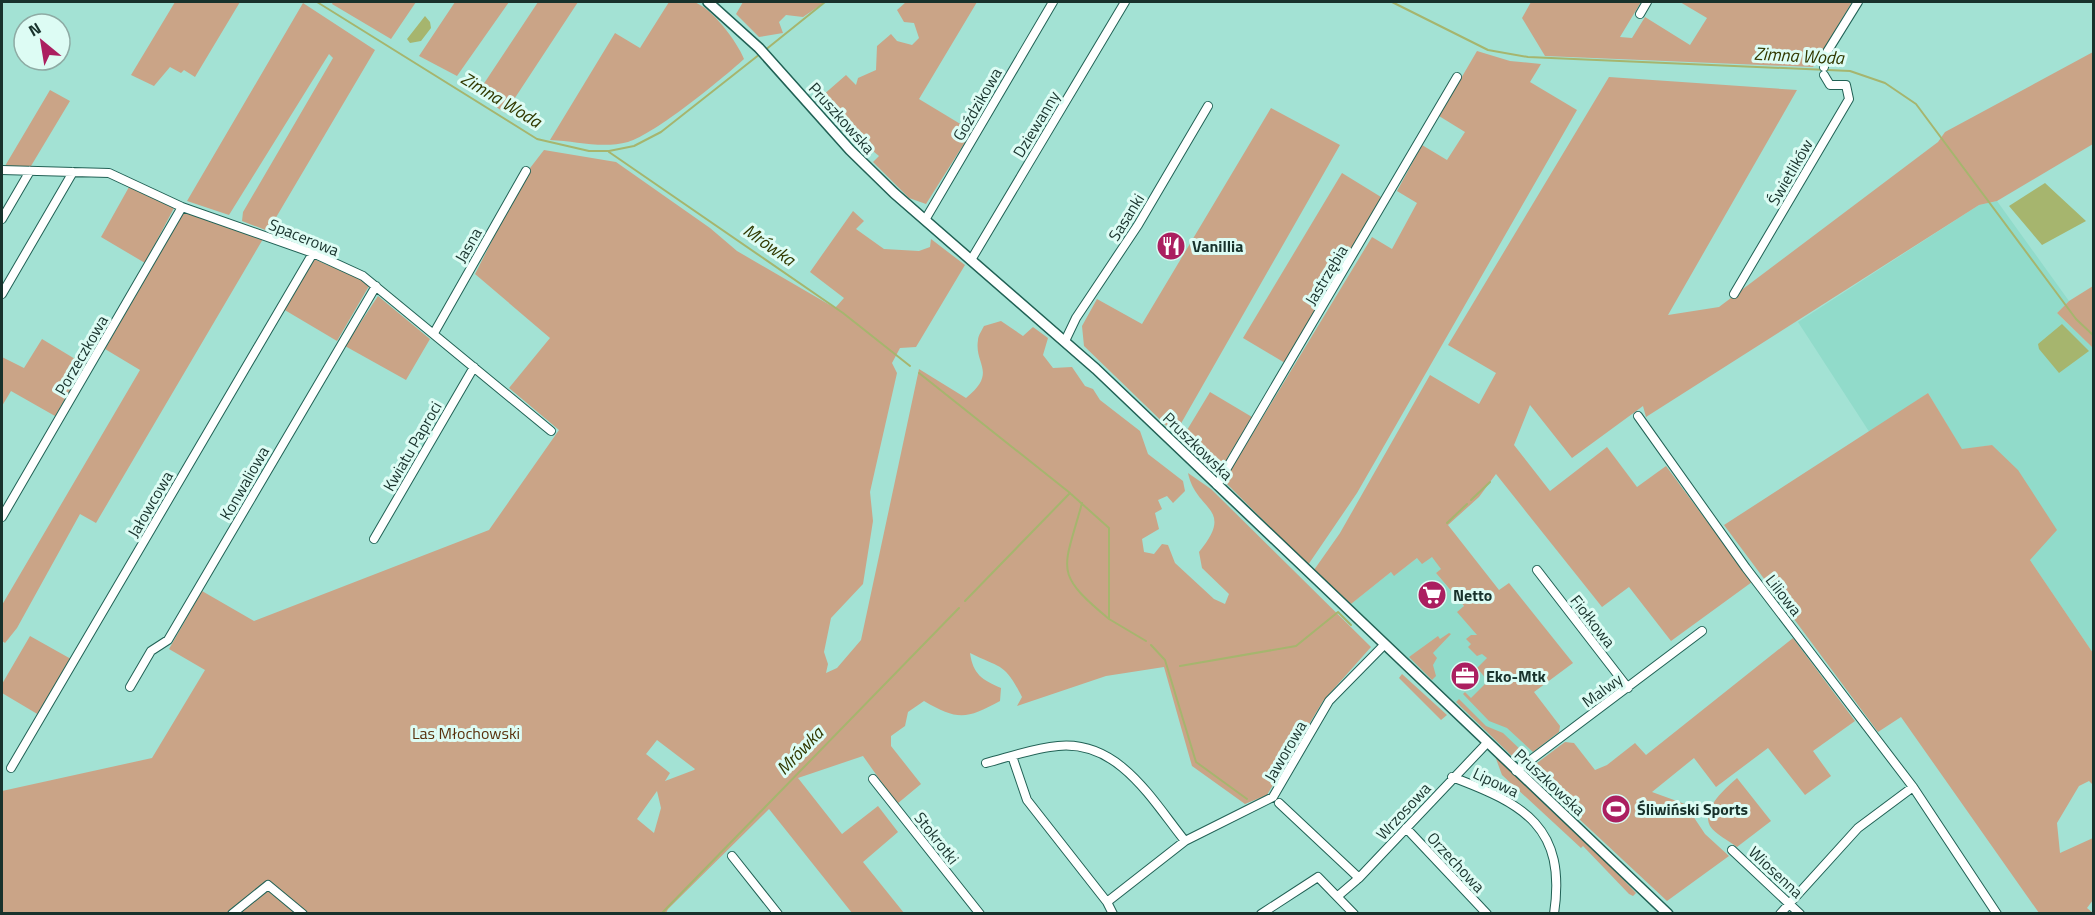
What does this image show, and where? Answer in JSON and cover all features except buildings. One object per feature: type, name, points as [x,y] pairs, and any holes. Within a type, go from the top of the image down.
[{"type":"street","name":"Pruszkowska","points":[[708,2],[762,51],[850,150],[925,220],[1065,340],[1668,914]]},
{"type":"street","name":"Goździkowa","points":[[925,220],[1053,2]]},
{"type":"street","name":"Dziewanny","points":[[971,260],[1125,2]]},
{"type":"street","points":[[1640,14],[1647,2]]},
{"type":"street","name":"Świetlików","points":[[1734,294],[1849,99],[1846,86],[1830,84],[1824,71],[1827,52],[1858,2]]},
{"type":"street","name":"Jastrzębia","points":[[1217,485],[1457,77]]},
{"type":"street","name":"Sasanki","points":[[1065,340],[1076,318],[1138,225],[1208,106]]},
{"type":"street","name":"Spacerowa","points":[[2,170],[109,173],[182,207],[313,253],[363,276],[551,431]]},
{"type":"street","points":[[2,219],[30,171]]},
{"type":"street","name":"Jasna","points":[[434,333],[526,171]]},
{"type":"street","points":[[2,294],[73,172]]},
{"type":"street","name":"Porzeczkowa","points":[[2,517],[182,207]]},
{"type":"street","name":"Jałowcowa","points":[[11,768],[313,253]]},
{"type":"street","name":"Konwaliowa","points":[[130,687],[151,651],[168,640],[376,286]]},
{"type":"street","name":"Kwiatu Paproci","points":[[374,539],[474,367]]},
{"type":"street","name":"Liliowa","points":[[1638,416],[1746,568],[1913,787],[1997,914]]},
{"type":"street","name":"Fiołkowa","points":[[1537,570],[1628,688]]},
{"type":"street","name":"Malwy","points":[[1516,771],[1702,631]]},
{"type":"street","name":"Jaworowa","points":[[1107,902],[1185,841],[1273,796],[1329,701],[1384,645]]},
{"type":"street","name":"Wrzosowa","points":[[1338,896],[1359,878],[1452,777],[1487,743]]},
{"type":"street","points":[[986,763],[1061,746],[1086,748],[1109,757],[1130,772],[1185,841]]},
{"type":"street","points":[[1012,756],[1027,800],[1107,902],[1113,914]]},
{"type":"street","name":"Lipowa","points":[[1452,777],[1499,794],[1523,810],[1540,829],[1552,854],[1558,885],[1554,914]]},
{"type":"street","name":"Stokrotki","points":[[873,779],[980,914]]},
{"type":"street","points":[[1780,914],[1858,828],[1913,787]]},
{"type":"street","name":"Jaworowa","points":[[1279,803],[1359,878]]},
{"type":"street","name":"Orzechowa","points":[[1406,828],[1487,914]]},
{"type":"street","name":"Wiosenna","points":[[1732,850],[1800,914]]},
{"type":"street","points":[[732,856],[778,914]]},
{"type":"street","points":[[1261,914],[1318,877],[1354,914]]},
{"type":"street","points":[[232,914],[268,885],[303,914]]},
{"type":"shaded area","points":[[425,16],[431,28],[421,41],[410,43],[407,39]]},
{"type":"shaded area","points":[[2045,183],[2086,221],[2042,245],[2009,206]]},
{"type":"shaded area","points":[[1997,201],[2069,301],[2057,313],[2093,348],[2093,653],[2030,560],[1992,445],[1962,450],[1928,393],[1870,433],[1798,322],[1979,205]]},
{"type":"shaded area","points":[[2062,324],[2089,351],[2059,373],[2039,349],[2038,344]]},
{"type":"shaded area","points":[[1432,556],[1442,569],[1436,573],[1464,607],[1458,612],[1560,726],[1559,732],[1525,758],[1515,759],[1351,604],[1391,572],[1395,575],[1417,558]]},
{"type":"green space","points":[[175,2],[240,2],[195,77],[184,70],[181,73],[170,67],[154,86],[131,75]]},
{"type":"green space","points":[[333,2],[416,2],[391,39],[332,4]]},
{"type":"green space","points":[[455,2],[509,2],[457,76],[419,56]]},
{"type":"green space","points":[[538,2],[578,2],[505,113],[477,94]]},
{"type":"green space","points":[[669,2],[693,2],[708,10],[730,35],[744,59],[705,92],[640,137],[618,144],[599,145],[550,140],[615,33],[640,48]]},
{"type":"green space","points":[[743,2],[825,2],[803,17],[786,15],[779,22],[783,33],[759,37],[736,14]]},
{"type":"green space","points":[[906,2],[977,2],[919,99],[972,131],[926,204],[909,198],[873,162],[879,156],[856,137],[850,140],[813,96],[822,96],[846,75],[856,85],[858,78],[876,70],[877,46],[891,34],[897,41],[912,45],[919,38],[914,23],[904,22],[897,10]]},
{"type":"green space","points":[[1531,2],[1641,2],[1620,37],[1632,38],[1645,17],[1690,45],[1707,18],[1680,2],[1852,2],[1813,67],[1545,56],[1522,18]]},
{"type":"green space","points":[[303,3],[375,50],[268,231],[242,221],[243,212],[333,58],[329,54],[229,215],[187,201]]},
{"type":"green space","points":[[1477,51],[1510,61],[1541,64],[1530,82],[1577,110],[1357,493],[1308,565],[1224,481],[1372,237],[1392,249],[1417,203],[1397,191],[1422,145],[1447,160],[1465,132],[1439,116]]},
{"type":"green space","points":[[2093,52],[2093,144],[1997,201],[1979,205],[1646,417],[1643,406],[1572,458],[1530,405],[1514,445],[1550,491],[1607,447],[1637,487],[1666,466],[1752,582],[1671,641],[1629,587],[1602,607],[1496,474],[1479,497],[1448,525],[1499,590],[1509,583],[1573,663],[1534,692],[1560,726],[1559,732],[1533,752],[1507,728],[1489,721],[1463,694],[1465,692],[1471,698],[1488,681],[1477,668],[1487,658],[1482,654],[1477,656],[1468,647],[1471,644],[1466,639],[1471,635],[1477,635],[1457,612],[1464,606],[1436,573],[1441,569],[1432,557],[1422,564],[1417,558],[1394,576],[1391,572],[1351,604],[1314,570],[1340,533],[1430,375],[1479,404],[1496,373],[1448,345],[1609,77],[1797,90],[1668,315],[1719,307],[1938,142],[1945,132]]},
{"type":"green space","points":[[50,90],[70,101],[31,166],[5,166]]},
{"type":"green space","points":[[1271,108],[1340,145],[1175,434],[1084,346],[1082,326],[1097,299],[1142,324]]},
{"type":"green space","name":"Las Młochowski","points":[[544,150],[616,162],[710,228],[737,251],[835,308],[844,298],[810,272],[853,211],[864,221],[856,229],[884,249],[919,251],[930,247],[931,239],[965,265],[916,347],[900,348],[892,363],[897,373],[870,492],[873,521],[863,584],[831,618],[824,652],[828,664],[826,673],[837,668],[861,640],[919,369],[966,398],[976,389],[983,375],[978,349],[979,335],[984,326],[1001,321],[1023,336],[1033,327],[1048,338],[1043,355],[1053,368],[1072,367],[1085,386],[1093,389],[1100,400],[1140,431],[1148,454],[1183,481],[1185,491],[1173,503],[1167,496],[1158,500],[1162,509],[1155,513],[1159,529],[1142,539],[1144,552],[1154,554],[1162,544],[1168,545],[1175,563],[1214,599],[1225,604],[1229,594],[1202,568],[1199,552],[1214,526],[1214,518],[1192,486],[1188,473],[1211,489],[1371,647],[1323,701],[1267,795],[1245,804],[1192,766],[1164,667],[1106,676],[1017,706],[1022,697],[1006,672],[970,653],[973,666],[979,675],[1001,688],[1000,701],[979,711],[962,715],[954,715],[924,701],[908,712],[905,726],[891,736],[891,746],[921,784],[897,804],[863,756],[798,778],[842,834],[878,806],[898,832],[863,862],[904,913],[852,913],[769,809],[666,913],[2,913],[2,791],[152,758],[205,670],[169,649],[202,591],[254,621],[489,530],[559,430],[509,388],[550,338],[475,274],[527,172]],"holes":[[[657,740],[695,769],[665,781],[670,773],[646,754]],[[657,791],[661,808],[654,833],[637,819]]]},
{"type":"green space","points":[[1342,173],[1381,197],[1364,230],[1285,363],[1243,338]]},
{"type":"green space","points":[[129,187],[174,208],[145,263],[101,237]]},
{"type":"green space","points":[[187,211],[263,239],[96,523],[80,514],[17,628],[5,643],[2,641],[2,605],[140,370],[105,349],[183,213]]},
{"type":"green space","points":[[314,259],[362,280],[369,286],[337,341],[283,309]]},
{"type":"green space","points":[[2093,286],[2093,348],[2057,313],[2069,301]]},
{"type":"green space","points":[[378,296],[430,339],[406,380],[345,346]]},
{"type":"green space","points":[[42,339],[85,365],[55,416],[11,391],[2,406],[2,357],[24,368]]},
{"type":"green space","points":[[1210,392],[1252,417],[1217,475],[1181,440]]},
{"type":"green space","points":[[1928,393],[1962,449],[1992,445],[2018,470],[2057,530],[2030,560],[2093,653],[2093,785],[2089,781],[2079,786],[2057,823],[2060,853],[2093,838],[2093,900],[2087,908],[2093,913],[2039,913],[1901,717],[1878,732],[1724,525]]},
{"type":"green space","points":[[1451,634],[1433,653],[1437,658],[1433,665],[1436,676],[1432,680],[1409,657],[1438,636],[1440,639]]},
{"type":"green space","points":[[30,636],[71,659],[39,715],[2,693],[2,684]]},
{"type":"green space","points":[[1793,638],[1855,721],[1813,751],[1831,776],[1805,795],[1768,748],[1716,787],[1694,758],[1652,792],[1685,804],[1705,834],[1729,856],[1667,901],[1532,775],[1533,766],[1565,742],[1574,743],[1595,770],[1607,765],[1635,743],[1646,755]]},
{"type":"green space","points":[[1402,674],[1447,715],[1441,720],[1399,678]]},
{"type":"green space","points":[[1459,699],[1486,726],[1503,733],[1523,752],[1525,758],[1515,759],[1456,702]]},
{"type":"green space","points":[[1495,756],[1599,854],[1636,893],[1633,896],[1629,894],[1583,846],[1581,848],[1502,775]]},
{"type":"green space","points":[[1737,778],[1771,821],[1737,847],[1715,832],[1708,819],[1716,799]]},
{"type":"waterway","name":"Zimna Woda","points":[[317,2],[537,139],[589,151],[609,151],[634,146],[661,132],[760,54]]},
{"type":"waterway","name":"Zimna Woda","points":[[764,51],[825,2]]},
{"type":"waterway","name":"Zimna Woda","points":[[1392,2],[1488,50],[1528,57],[1850,71],[1885,83],[1916,104],[2076,319],[2094,336]]},
{"type":"waterway","name":"Mrówka","points":[[609,152],[843,313],[910,366]]},
{"type":"waterway","name":"Mrówka","points":[[919,373],[1070,493],[965,601]]},
{"type":"waterway","points":[[1471,500],[1490,482]]},
{"type":"waterway","points":[[1071,494],[1109,528],[1109,619],[1146,641]]},
{"type":"waterway","points":[[1082,503],[1067,568],[1078,590],[1109,619]]},
{"type":"waterway","points":[[1447,523],[1467,504]]},
{"type":"waterway","name":"Mrówka","points":[[661,914],[959,608]]},
{"type":"waterway","points":[[1180,666],[1296,646],[1338,612],[1351,625]]},
{"type":"waterway","points":[[1151,645],[1165,660],[1196,762],[1247,799]]},
{"type":"place","name":"Vanillia","points":[[1171,246]]},
{"type":"place","name":"Netto","points":[[1432,595]]},
{"type":"place","name":"Eko-Mtk","points":[[1465,676]]},
{"type":"place","name":"Śliwiński Sports","points":[[1616,809]]}]
